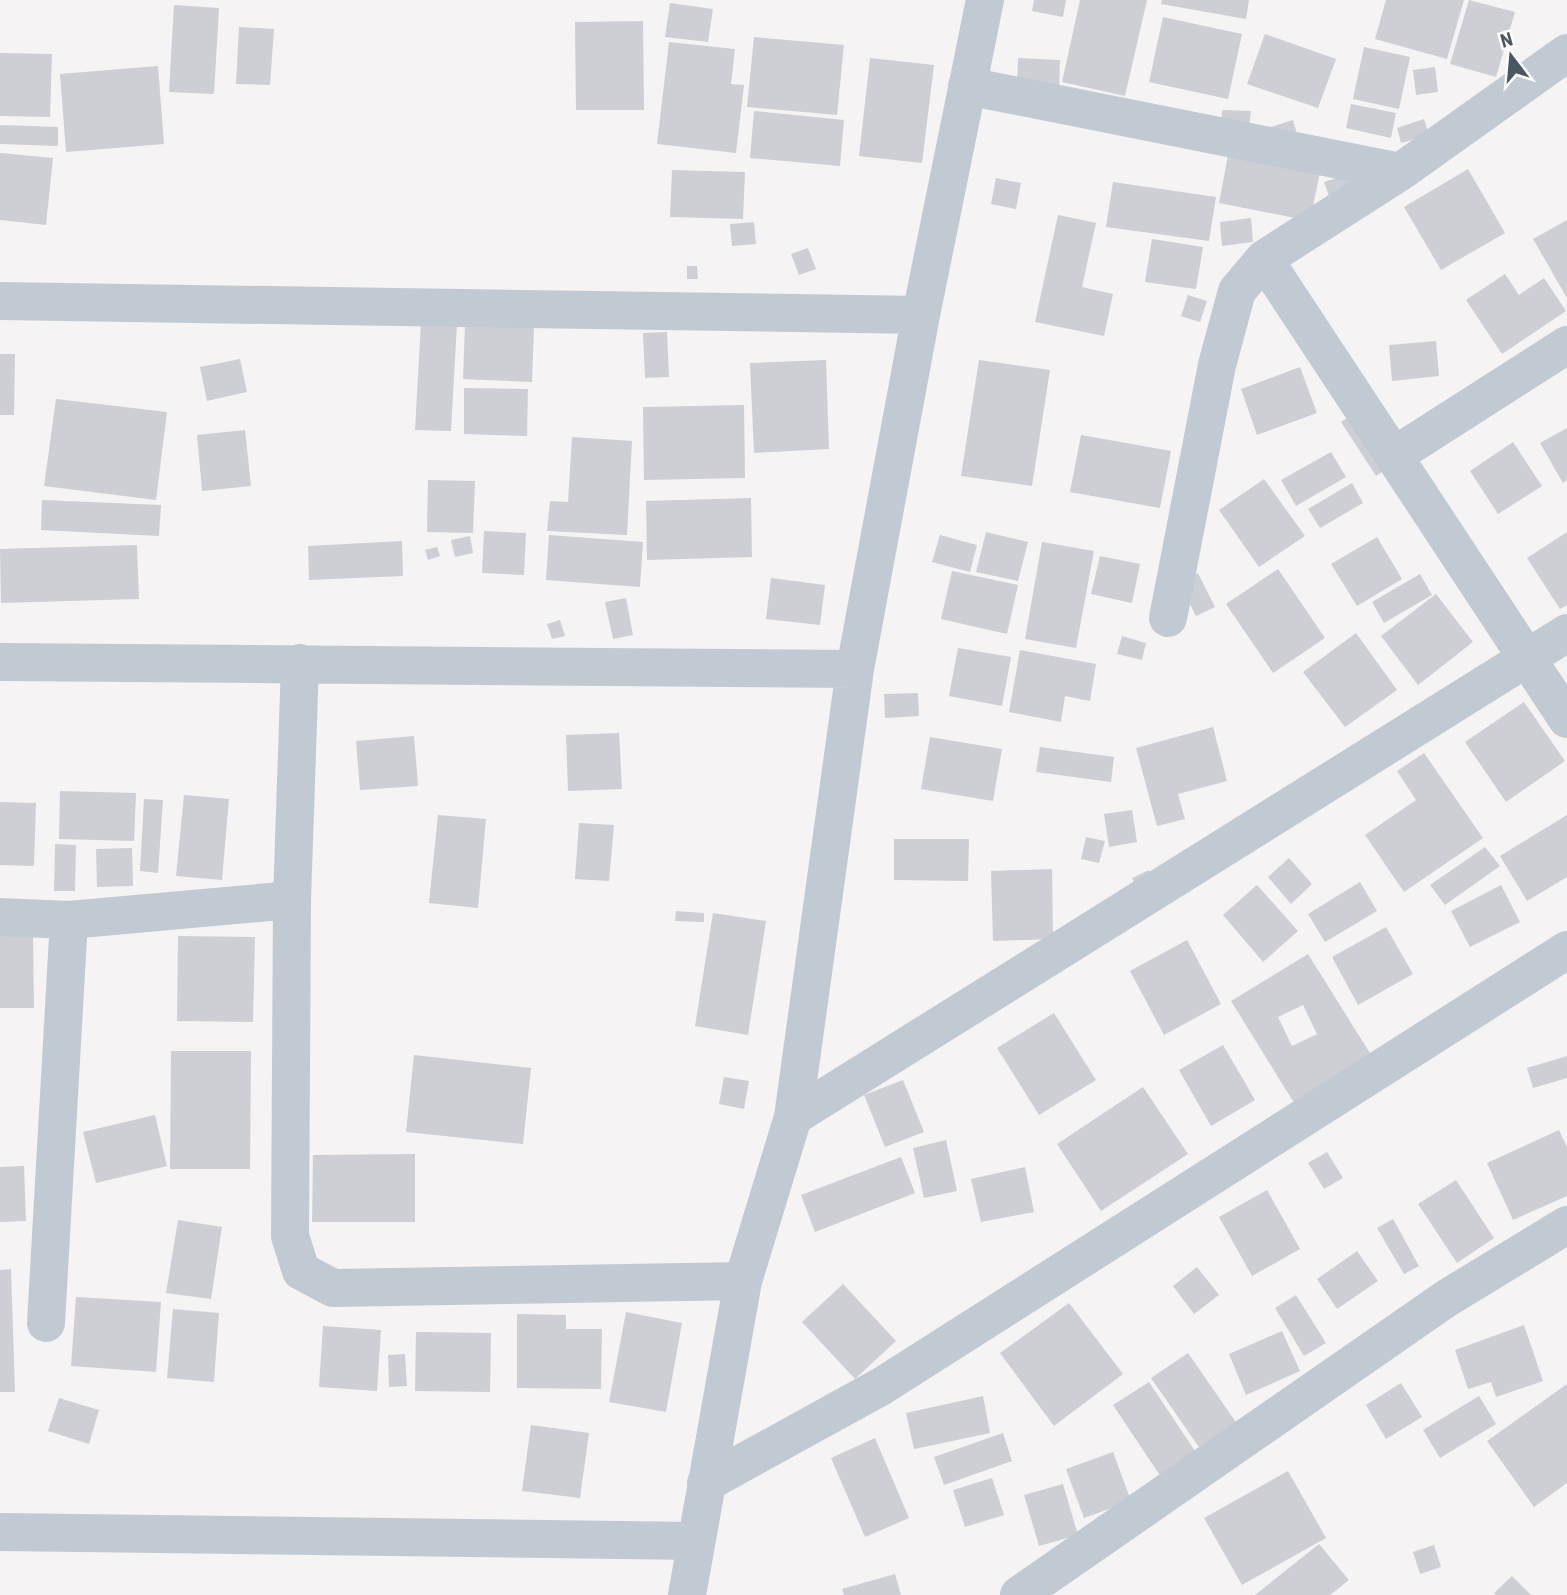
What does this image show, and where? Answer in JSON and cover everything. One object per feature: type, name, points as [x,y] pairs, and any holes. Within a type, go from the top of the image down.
[{"type":"street","points":[[687,1595],[743,1281],[793,1117],[855,669],[921,315],[985,0]]},
{"type":"street","points":[[1168,618],[1217,365],[1237,291],[1264,259],[1399,172],[1567,52]]},
{"type":"street","points":[[967,86],[1399,172]]},
{"type":"street","points":[[1264,259],[1395,454],[1567,719]]},
{"type":"street","points":[[0,301],[921,315]]},
{"type":"street","points":[[1395,454],[1567,345]]},
{"type":"street","points":[[793,1117],[1567,633]]},
{"type":"street","points":[[0,662],[855,669]]},
{"type":"street","points":[[300,663],[292,900],[290,1236],[301,1271],[332,1289],[743,1281]]},
{"type":"street","points":[[0,917],[69,920],[292,900]]},
{"type":"street","points":[[46,1323],[69,920]]},
{"type":"street","points":[[706,1483],[882,1386],[1567,950]]},
{"type":"street","points":[[1019,1595],[1447,1298],[1567,1225]]},
{"type":"street","points":[[0,1532],[696,1541]]},
{"type":"building","points":[[1034,0],[1066,0],[1063,17],[1032,11]]},
{"type":"building","points":[[1080,0],[1147,0],[1125,96],[1062,82]]},
{"type":"building","points":[[1162,0],[1249,0],[1246,19],[1161,4]]},
{"type":"building","points":[[1386,0],[1464,0],[1447,59],[1375,39]]},
{"type":"building","points":[[1469,0],[1515,12],[1496,77],[1450,64]]},
{"type":"building","points":[[670,3],[713,9],[708,42],[665,37]]},
{"type":"building","points":[[174,5],[219,8],[214,94],[169,92]]},
{"type":"building","points":[[1163,17],[1242,34],[1228,99],[1149,82]]},
{"type":"building","points":[[643,21],[644,110],[576,110],[575,22]]},
{"type":"building","points":[[239,27],[274,29],[270,85],[236,84]]},
{"type":"building","points":[[1265,34],[1336,59],[1318,108],[1247,84]]},
{"type":"building","points":[[754,37],[844,45],[837,115],[747,107]]},
{"type":"building","points":[[669,42],[735,49],[731,84],[744,85],[736,153],[657,144]]},
{"type":"building","points":[[1364,47],[1410,57],[1399,109],[1353,99]]},
{"type":"building","points":[[0,53],[52,54],[50,117],[0,116]]},
{"type":"building","points":[[870,58],[934,65],[922,163],[859,156]]},
{"type":"building","points":[[1018,58],[1060,60],[1059,95],[1017,93]]},
{"type":"building","points":[[158,66],[164,144],[66,152],[60,74]]},
{"type":"building","points":[[1435,67],[1438,92],[1416,95],[1413,70]]},
{"type":"building","points":[[1351,104],[1396,113],[1391,138],[1346,128]]},
{"type":"building","points":[[1222,110],[1251,111],[1249,129],[1221,127]]},
{"type":"building","points":[[754,111],[844,120],[840,166],[750,158]]},
{"type":"building","points":[[1424,119],[1429,135],[1401,143],[1397,128]]},
{"type":"building","points":[[1293,120],[1297,134],[1264,129]]},
{"type":"building","points":[[0,125],[58,127],[58,146],[0,144]]},
{"type":"building","points":[[1230,144],[1322,162],[1310,221],[1219,203]]},
{"type":"building","points":[[0,153],[53,158],[46,225],[0,220]]},
{"type":"building","points":[[1468,169],[1505,233],[1441,270],[1404,207]]},
{"type":"building","points":[[672,170],[745,172],[743,219],[670,217]]},
{"type":"building","points":[[1352,173],[1357,190],[1330,199],[1324,182]]},
{"type":"building","points":[[996,178],[1021,183],[1016,209],[991,204]]},
{"type":"building","points":[[1113,182],[1216,197],[1209,241],[1106,227]]},
{"type":"building","points":[[1058,215],[1096,223],[1082,287],[1113,294],[1104,336],[1035,322]]},
{"type":"building","points":[[1251,218],[1253,242],[1222,246],[1220,222]]},
{"type":"building","points":[[1567,220],[1567,298],[1533,239]]},
{"type":"building","points":[[754,222],[756,244],[732,246],[730,224]]},
{"type":"building","points":[[1152,239],[1203,247],[1196,289],[1145,282]]},
{"type":"building","points":[[808,248],[816,269],[799,275],[791,254]]},
{"type":"building","points":[[687,266],[697,266],[698,279],[687,279]]},
{"type":"building","points":[[1505,274],[1519,295],[1544,278],[1566,311],[1502,354],[1466,300]]},
{"type":"building","points":[[1188,295],[1207,301],[1200,322],[1181,316]]},
{"type":"building","points":[[421,322],[457,324],[451,431],[415,430]]},
{"type":"building","points":[[465,325],[534,328],[532,382],[463,379]]},
{"type":"building","points":[[667,332],[669,377],[645,378],[643,333]]},
{"type":"building","points":[[1436,341],[1439,376],[1392,381],[1389,345]]},
{"type":"building","points":[[0,354],[15,354],[14,415],[0,415]]},
{"type":"building","points":[[240,359],[247,392],[207,401],[200,367]]},
{"type":"building","points":[[826,360],[829,449],[754,453],[750,363]]},
{"type":"building","points":[[979,360],[1050,370],[1032,486],[961,476]]},
{"type":"building","points":[[1300,367],[1317,413],[1257,435],[1241,389]]},
{"type":"building","points":[[464,388],[528,389],[527,436],[464,434]]},
{"type":"building","points":[[56,399],[167,412],[156,500],[44,486]]},
{"type":"building","points":[[744,405],[745,478],[644,480],[643,407]]},
{"type":"building","points":[[1356,412],[1391,466],[1376,476],[1341,422]]},
{"type":"building","points":[[1567,428],[1567,480],[1563,483],[1540,443]]},
{"type":"building","points":[[245,430],[251,486],[202,491],[197,435]]},
{"type":"building","points":[[1081,435],[1171,451],[1160,508],[1070,492]]},
{"type":"building","points":[[572,437],[632,441],[627,535],[547,531],[550,501],[568,502]]},
{"type":"building","points":[[1513,442],[1542,486],[1498,514],[1470,471]]},
{"type":"building","points":[[1331,452],[1346,477],[1296,506],[1281,480]]},
{"type":"building","points":[[1264,479],[1305,536],[1259,567],[1219,510]]},
{"type":"building","points":[[428,480],[475,481],[473,533],[427,532]]},
{"type":"building","points":[[1352,483],[1363,503],[1320,528],[1308,509]]},
{"type":"building","points":[[751,498],[752,557],[647,560],[646,501]]},
{"type":"building","points":[[42,500],[161,505],[159,536],[41,530]]},
{"type":"building","points":[[484,531],[526,533],[524,575],[482,573]]},
{"type":"building","points":[[986,532],[1028,542],[1018,581],[976,572]]},
{"type":"building","points":[[1567,532],[1567,605],[1560,609],[1527,558]]},
{"type":"building","points":[[549,535],[643,542],[640,587],[546,580]]},
{"type":"building","points":[[940,535],[977,545],[970,572],[932,562]]},
{"type":"building","points":[[470,536],[473,553],[455,557],[451,540]]},
{"type":"building","points":[[1377,537],[1402,579],[1357,606],[1331,564]]},
{"type":"building","points":[[402,541],[403,576],[309,580],[308,546]]},
{"type":"building","points":[[1042,542],[1094,551],[1076,648],[1025,639]]},
{"type":"building","points":[[137,545],[139,599],[1,603],[0,549]]},
{"type":"building","points":[[437,547],[440,556],[428,560],[425,550]]},
{"type":"building","points":[[1100,556],[1140,564],[1132,603],[1091,594]]},
{"type":"building","points":[[1278,569],[1325,638],[1273,673],[1226,604]]},
{"type":"building","points":[[952,571],[1018,585],[1007,634],[941,619]]},
{"type":"building","points":[[1198,573],[1215,607],[1196,616],[1179,583]]},
{"type":"building","points":[[1420,574],[1432,595],[1384,623],[1372,602]]},
{"type":"building","points":[[771,578],[825,585],[820,625],[766,619]]},
{"type":"building","points":[[1436,594],[1473,642],[1418,685],[1381,636]]},
{"type":"building","points":[[626,598],[633,635],[613,639],[605,602]]},
{"type":"building","points":[[560,620],[565,636],[552,639],[547,624]]},
{"type":"building","points":[[1356,633],[1397,690],[1345,727],[1303,672]]},
{"type":"building","points":[[1122,636],[1146,643],[1142,660],[1117,654]]},
{"type":"building","points":[[958,648],[1011,657],[1002,706],[949,696]]},
{"type":"building","points":[[1020,650],[1096,664],[1090,701],[1065,696],[1061,722],[1009,712]]},
{"type":"building","points":[[918,693],[919,716],[885,718],[884,694]]},
{"type":"building","points":[[1524,702],[1565,761],[1506,802],[1465,742]]},
{"type":"building","points":[[1213,727],[1227,781],[1178,794],[1185,819],[1157,826],[1136,748]]},
{"type":"building","points":[[619,733],[622,789],[568,791],[566,735]]},
{"type":"building","points":[[414,736],[418,786],[360,790],[356,741]]},
{"type":"building","points":[[930,737],[1002,749],[993,801],[921,789]]},
{"type":"building","points":[[1040,747],[1114,757],[1111,782],[1036,772]]},
{"type":"building","points":[[1424,753],[1483,838],[1404,892],[1365,835],[1416,800],[1397,771]]},
{"type":"building","points":[[60,791],[136,793],[134,841],[59,839]]},
{"type":"building","points":[[184,795],[229,799],[222,880],[176,876]]},
{"type":"building","points":[[144,799],[163,800],[158,873],[140,871]]},
{"type":"building","points":[[0,802],[36,803],[34,866],[0,865]]},
{"type":"building","points":[[1132,810],[1137,842],[1109,847],[1104,814]]},
{"type":"building","points":[[438,815],[486,819],[478,908],[429,903]]},
{"type":"building","points":[[1567,815],[1567,877],[1527,901],[1500,856]]},
{"type":"building","points":[[579,823],[614,825],[609,881],[575,879]]},
{"type":"building","points":[[1086,837],[1105,841],[1099,863],[1081,859]]},
{"type":"building","points":[[894,839],[969,839],[968,881],[894,880]]},
{"type":"building","points":[[55,844],[76,845],[75,891],[54,891]]},
{"type":"building","points":[[1485,847],[1500,866],[1445,905],[1430,885]]},
{"type":"building","points":[[132,848],[133,886],[97,887],[96,849]]},
{"type":"building","points":[[1289,858],[1312,884],[1291,904],[1268,877]]},
{"type":"building","points":[[1052,869],[1053,939],[993,941],[991,871]]},
{"type":"building","points":[[1149,870],[1154,882],[1137,889],[1132,878]]},
{"type":"building","points":[[1360,882],[1377,911],[1325,942],[1308,914]]},
{"type":"building","points":[[1257,885],[1298,931],[1263,962],[1223,915]]},
{"type":"building","points":[[1501,885],[1520,922],[1470,947],[1451,911]]},
{"type":"building","points":[[676,911],[704,913],[704,922],[675,921]]},
{"type":"building","points":[[713,913],[766,921],[748,1035],[695,1026]]},
{"type":"building","points":[[1386,927],[1413,974],[1358,1005],[1332,957]]},
{"type":"building","points":[[33,932],[34,1008],[0,1008],[0,933]]},
{"type":"building","points":[[178,936],[255,937],[253,1022],[177,1021]]},
{"type":"building","points":[[1187,940],[1221,1004],[1164,1035],[1130,971]]},
{"type":"building","points":[[1308,954],[1373,1058],[1296,1106],[1231,1001]],"holes":[[[1303,1005],[1317,1034],[1292,1046],[1278,1017]]]},
{"type":"building","points":[[1054,1013],[1096,1080],[1039,1115],[997,1048]]},
{"type":"building","points":[[1223,1045],[1255,1100],[1211,1126],[1179,1070]]},
{"type":"building","points":[[171,1051],[251,1051],[250,1169],[170,1169]]},
{"type":"building","points":[[414,1055],[531,1068],[523,1144],[406,1132]]},
{"type":"building","points":[[1567,1056],[1567,1078],[1533,1088],[1527,1068]]},
{"type":"building","points":[[724,1077],[749,1081],[744,1109],[719,1104]]},
{"type":"building","points":[[903,1080],[924,1132],[885,1147],[864,1095]]},
{"type":"building","points":[[1143,1087],[1188,1154],[1101,1211],[1057,1144]]},
{"type":"building","points":[[155,1115],[167,1166],[96,1183],[83,1132]]},
{"type":"building","points":[[1559,1130],[1567,1147],[1567,1196],[1513,1220],[1487,1163]]},
{"type":"building","points":[[946,1140],[957,1191],[924,1198],[913,1148]]},
{"type":"building","points":[[1327,1152],[1343,1178],[1324,1189],[1308,1163]]},
{"type":"building","points":[[415,1154],[415,1222],[312,1222],[313,1155]]},
{"type":"building","points":[[901,1157],[915,1193],[815,1232],[801,1195]]},
{"type":"building","points":[[24,1166],[26,1221],[0,1222],[0,1167]]},
{"type":"building","points":[[1025,1167],[1034,1212],[981,1222],[971,1179]]},
{"type":"building","points":[[1456,1180],[1494,1238],[1457,1263],[1418,1204]]},
{"type":"building","points":[[1267,1190],[1300,1249],[1252,1276],[1219,1217]]},
{"type":"building","points":[[1393,1219],[1419,1266],[1404,1274],[1377,1228]]},
{"type":"building","points":[[178,1220],[222,1227],[211,1299],[166,1293]]},
{"type":"building","points":[[1357,1251],[1378,1281],[1337,1309],[1317,1279]]},
{"type":"building","points":[[1197,1267],[1219,1295],[1194,1314],[1173,1286]]},
{"type":"building","points":[[11,1269],[15,1392],[0,1392],[0,1270]]},
{"type":"building","points":[[843,1284],[896,1341],[855,1379],[802,1322]]},
{"type":"building","points":[[1296,1295],[1326,1343],[1304,1356],[1275,1308]]},
{"type":"building","points":[[76,1297],[161,1302],[156,1372],[71,1366]]},
{"type":"building","points":[[1069,1303],[1123,1374],[1054,1426],[1000,1353]]},
{"type":"building","points":[[173,1309],[219,1313],[214,1382],[167,1378]]},
{"type":"building","points":[[626,1312],[682,1323],[666,1412],[609,1402]]},
{"type":"building","points":[[517,1314],[566,1315],[566,1329],[602,1329],[601,1389],[517,1388]]},
{"type":"building","points":[[1524,1325],[1543,1381],[1496,1397],[1491,1382],[1468,1389],[1455,1350]]},
{"type":"building","points":[[323,1326],[381,1330],[377,1391],[319,1387]]},
{"type":"building","points":[[1282,1331],[1300,1371],[1246,1395],[1229,1354]]},
{"type":"building","points":[[416,1332],[491,1333],[490,1392],[415,1391]]},
{"type":"building","points":[[1188,1353],[1238,1425],[1201,1450],[1151,1378]]},
{"type":"building","points":[[405,1354],[407,1386],[389,1387],[388,1355]]},
{"type":"building","points":[[1149,1382],[1199,1457],[1163,1480],[1113,1405]]},
{"type":"building","points":[[1401,1383],[1422,1417],[1386,1439],[1366,1405]]},
{"type":"building","points":[[1567,1384],[1567,1483],[1534,1507],[1487,1441]]},
{"type":"building","points":[[983,1396],[990,1433],[914,1449],[906,1413]]},
{"type":"building","points":[[1479,1396],[1496,1424],[1440,1458],[1423,1430]]},
{"type":"building","points":[[59,1398],[99,1410],[89,1444],[48,1431]]},
{"type":"building","points":[[531,1425],[589,1433],[580,1498],[522,1491]]},
{"type":"building","points":[[1003,1433],[1012,1461],[944,1485],[934,1457]]},
{"type":"building","points":[[875,1438],[909,1518],[865,1537],[831,1458]]},
{"type":"building","points":[[1113,1452],[1131,1501],[1084,1518],[1066,1469]]},
{"type":"building","points":[[1288,1471],[1326,1538],[1242,1585],[1204,1518]]},
{"type":"building","points":[[992,1478],[1004,1515],[965,1527],[953,1490]]},
{"type":"building","points":[[1063,1484],[1078,1535],[1039,1546],[1024,1495]]},
{"type":"building","points":[[1319,1544],[1349,1580],[1330,1595],[1255,1595]]},
{"type":"building","points":[[1434,1545],[1441,1567],[1420,1574],[1413,1552]]},
{"type":"building","points":[[895,1574],[901,1595],[844,1595],[842,1589]]},
{"type":"building","points":[[1512,1576],[1531,1595],[1494,1593]]}]
